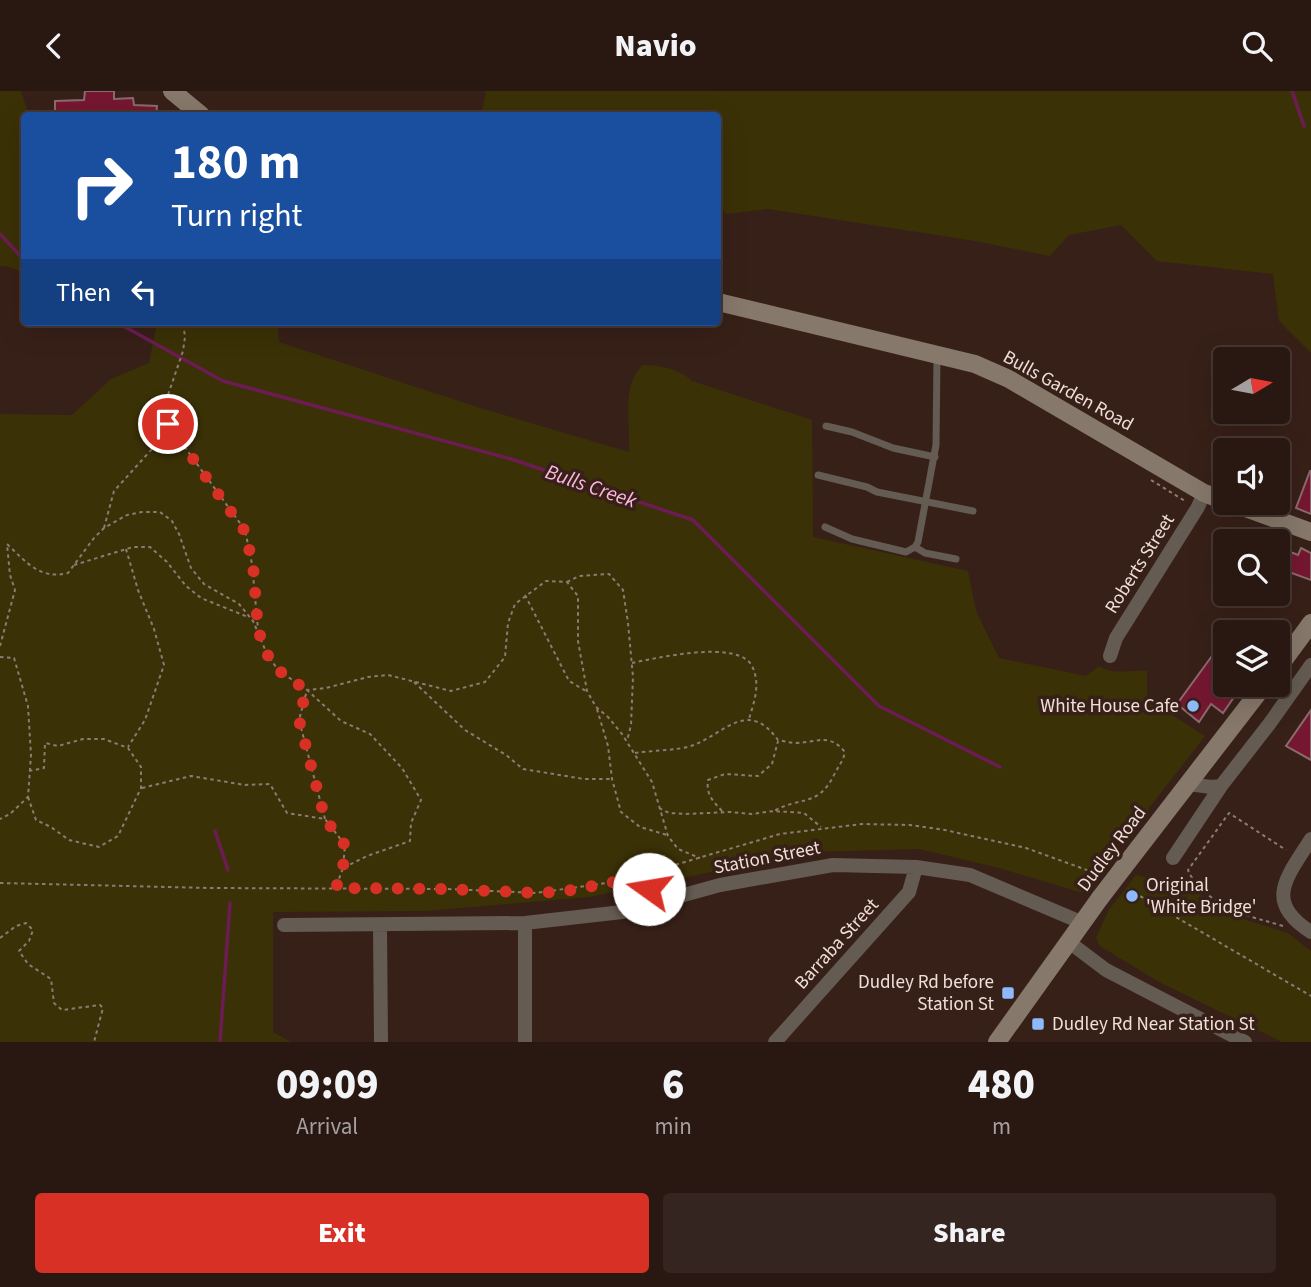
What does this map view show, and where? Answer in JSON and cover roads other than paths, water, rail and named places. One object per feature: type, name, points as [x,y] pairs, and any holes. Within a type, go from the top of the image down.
[{"type":"main road","points":[[172,91],[197,112]]},
{"type":"main road","name":"Bulls Garden Road","points":[[721,303],[975,364],[1009,379],[1197,498],[1213,500]]},
{"type":"main road","name":"Bulls Garden Road","points":[[1263,515],[1311,532]]},
{"type":"main road","points":[[1290,651],[1311,624]]},
{"type":"main road","name":"Dudley Road","points":[[998,1042],[1100,898],[1255,697]]},
{"type":"street","name":"Roberts Street","points":[[1110,656],[1116,638],[1198,507],[1197,498]]},
{"type":"street","points":[[1173,858],[1221,786],[1286,703],[1311,665]]},
{"type":"street","points":[[1188,784],[1221,786]]},
{"type":"street","points":[[1311,839],[1282,891],[1283,903],[1289,915],[1311,932]]},
{"type":"street","name":"Station Street","points":[[284,925],[525,923],[622,912],[720,885],[833,865],[916,867],[970,875],[1083,922]]},
{"type":"street","name":"Barraba Street","points":[[775,1042],[909,892],[916,867]]},
{"type":"street","points":[[525,923],[525,1042]]},
{"type":"street","points":[[380,926],[381,1042]]},
{"type":"street","points":[[1069,942],[1106,970],[1245,1042]]},
{"type":"lane","points":[[825,527],[869,544],[906,552],[915,547],[935,457],[938,420],[937,355]]},
{"type":"lane","points":[[826,426],[852,432],[893,448],[935,457]]},
{"type":"lane","points":[[818,475],[877,492],[973,511]]},
{"type":"lane","points":[[915,547],[925,553],[956,559]]},
{"type":"waterway","points":[[1292,91],[1304,126]]},
{"type":"waterway","name":"Bulls Creek","points":[[0,234],[21,257]]},
{"type":"waterway","name":"Bulls Creek","points":[[123,326],[223,381],[511,459],[693,520],[879,706],[1000,767]]},
{"type":"waterway","points":[[215,831],[228,870]]},
{"type":"waterway","points":[[220,1042],[230,903]]},
{"type":"place","name":"White House Cafe","points":[[1193,706]]},
{"type":"place","name":"Original 'White Bridge'","points":[[1132,896]]},
{"type":"place","name":"Dudley Rd before Station St","points":[[1008,993]]},
{"type":"place","name":"Dudley Rd Near Station St","points":[[1038,1024]]}]
